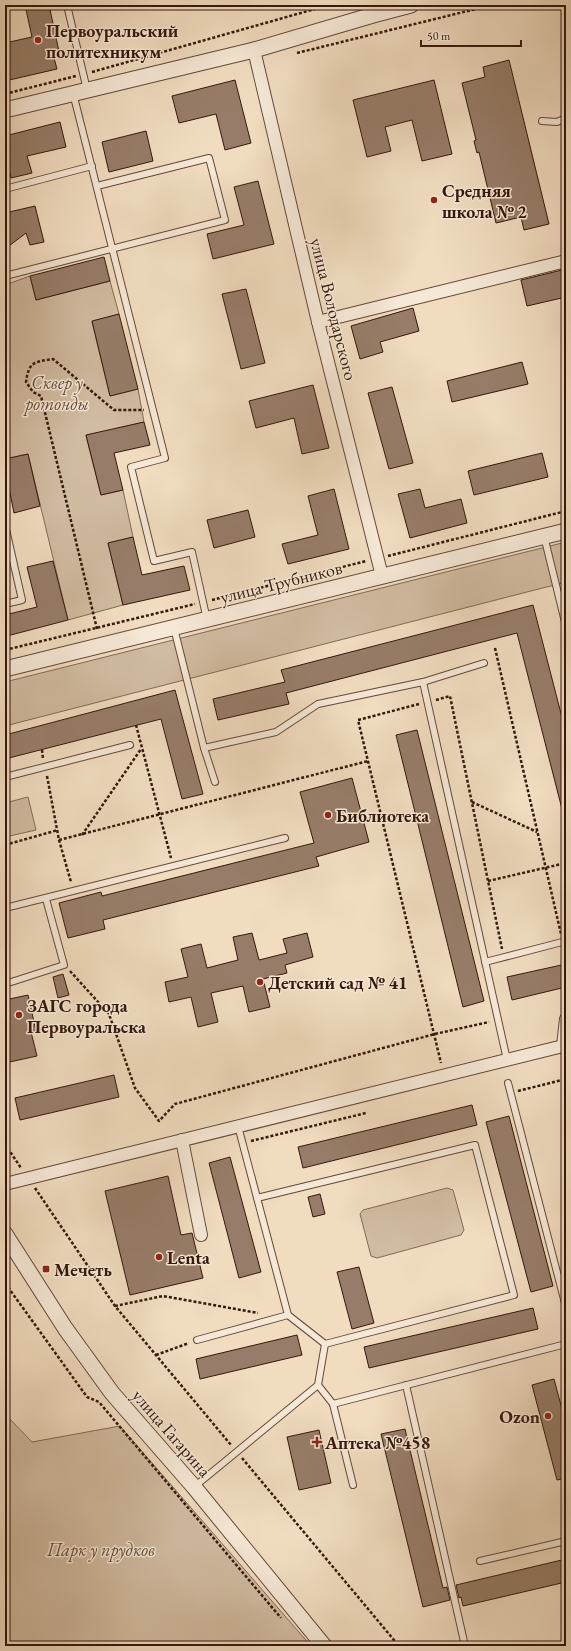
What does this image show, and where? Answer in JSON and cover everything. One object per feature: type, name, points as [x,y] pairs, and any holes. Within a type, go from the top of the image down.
[{"type":"street","points":[[5,110],[254,50],[372,10],[411,5]]},
{"type":"street","name":"улица Володарского","points":[[254,50],[318,322],[382,576]]},
{"type":"street","points":[[318,322],[566,262]]},
{"type":"street","name":"улица Трубников","points":[[5,669],[566,531]]},
{"type":"street","points":[[5,1184],[563,1046],[566,1019]]},
{"type":"street","points":[[182,1140],[201,1235]]},
{"type":"street","name":"улица Гагарина","points":[[5,1234],[64,1328],[112,1393],[194,1487],[324,1646]]},
{"type":"lane","points":[[67,5],[83,74],[80,92],[92,166],[166,458],[131,467],[154,561],[192,552],[207,620]]},
{"type":"lane","points":[[542,121],[557,122],[566,118]]},
{"type":"lane","points":[[5,276],[225,220],[208,158],[97,186]]},
{"type":"lane","points":[[5,189],[92,166]]},
{"type":"lane","points":[[5,525],[22,600],[5,604]]},
{"type":"lane","points":[[544,536],[566,626]]},
{"type":"lane","points":[[174,628],[204,748],[215,782]]},
{"type":"lane","points":[[204,748],[276,732],[318,704],[423,682],[484,663]]},
{"type":"lane","points":[[423,682],[507,1060]]},
{"type":"lane","points":[[5,777],[130,745]]},
{"type":"lane","points":[[5,908],[285,838]]},
{"type":"lane","points":[[5,984],[64,964],[46,898]]},
{"type":"lane","points":[[485,962],[565,941]]},
{"type":"lane","points":[[508,1083],[566,1307]]},
{"type":"lane","points":[[238,1126],[288,1315],[325,1344]]},
{"type":"lane","points":[[257,1198],[474,1145],[514,1295],[325,1344]]},
{"type":"lane","points":[[197,1340],[288,1315]]},
{"type":"lane","points":[[194,1487],[318,1385],[325,1344]]},
{"type":"lane","points":[[333,1404],[566,1344]]},
{"type":"lane","points":[[318,1385],[333,1404],[353,1485]]},
{"type":"lane","points":[[406,1385],[465,1646]]},
{"type":"lane","points":[[480,1561],[566,1541]]},
{"type":"path","points":[[5,94],[83,74],[329,5]]},
{"type":"path","points":[[97,629],[41,396],[33,392],[26,382],[28,369],[36,361],[53,359],[114,410],[154,410]]},
{"type":"path","points":[[5,650],[97,629],[566,511]]},
{"type":"path","points":[[495,648],[546,867],[565,941]]},
{"type":"path","points":[[444,1076],[358,720],[450,696],[504,957]]},
{"type":"path","points":[[136,725],[173,866]]},
{"type":"path","points":[[82,835],[142,749]]},
{"type":"path","points":[[42,750],[60,840],[73,892]]},
{"type":"path","points":[[60,840],[368,761]]},
{"type":"path","points":[[472,802],[538,832]]},
{"type":"path","points":[[5,845],[58,830]]},
{"type":"path","points":[[488,881],[566,863]]},
{"type":"path","points":[[64,964],[109,1014],[135,1088],[159,1120],[175,1104],[435,1034],[498,1020]]},
{"type":"path","points":[[510,1093],[566,1079]]},
{"type":"path","points":[[242,1143],[366,1113]]},
{"type":"path","points":[[5,1144],[115,1306],[399,1646]]},
{"type":"path","points":[[5,1283],[87,1397],[99,1402],[284,1622]]},
{"type":"path","points":[[115,1306],[163,1296],[260,1313],[264,1322]]},
{"type":"path","points":[[156,1355],[197,1340]]},
{"type":"green space","name":"Сквер у ротонды","points":[[30,276],[36,300],[110,281],[119,314],[92,322],[110,396],[138,389],[144,422],[86,436],[101,495],[123,490],[133,537],[108,543],[123,605],[68,620],[28,454],[5,459],[5,309],[8,308],[5,295],[5,285]]},
{"type":"green space","points":[[566,542],[566,582],[5,726],[5,682]]},
{"type":"green space","points":[[28,797],[36,830],[5,837],[5,803]]},
{"type":"green space","points":[[447,1188],[453,1190],[464,1230],[461,1235],[377,1258],[371,1256],[360,1214],[363,1210]]},
{"type":"green space","name":"Парк у прудков","points":[[5,1414],[32,1442],[120,1426],[311,1646],[5,1646]]},
{"type":"building","name":"Первоуральский политехникум","points":[[25,5],[49,5],[60,56],[54,58],[57,69],[5,81],[5,43],[32,37]]},
{"type":"building","points":[[509,60],[549,224],[524,230],[521,217],[496,223],[479,152],[477,153],[474,141],[476,140],[462,83],[485,77],[483,67]]},
{"type":"building","points":[[235,80],[251,143],[225,150],[216,114],[179,123],[172,96]]},
{"type":"building","points":[[434,80],[452,154],[422,161],[412,120],[385,127],[391,151],[367,157],[353,100]]},
{"type":"building","points":[[60,122],[66,147],[27,156],[32,173],[11,178],[5,152],[5,136]]},
{"type":"building","points":[[146,131],[153,161],[109,172],[102,142]]},
{"type":"building","points":[[258,181],[274,244],[213,259],[207,234],[244,225],[234,187]]},
{"type":"building","points":[[35,206],[44,242],[30,245],[26,233],[5,249],[5,213]]},
{"type":"building","points":[[104,257],[110,281],[36,300],[30,276]]},
{"type":"building","points":[[566,269],[566,297],[527,306],[521,280]]},
{"type":"building","points":[[246,289],[265,363],[241,369],[222,294]]},
{"type":"building","points":[[413,308],[419,331],[380,342],[383,352],[360,359],[351,326]]},
{"type":"building","points":[[119,314],[138,389],[110,396],[92,321]]},
{"type":"building","points":[[522,362],[528,384],[452,402],[447,381]]},
{"type":"building","points":[[313,385],[329,448],[302,454],[294,418],[256,428],[249,401]]},
{"type":"building","points":[[392,387],[413,463],[389,469],[368,393]]},
{"type":"building","points":[[144,422],[150,445],[114,453],[123,490],[101,495],[86,435]]},
{"type":"building","points":[[542,453],[548,477],[474,495],[468,471]]},
{"type":"building","points":[[28,454],[40,506],[14,513],[9,488],[5,488],[5,459]]},
{"type":"building","points":[[334,489],[349,549],[288,564],[282,544],[318,535],[308,496]]},
{"type":"building","points":[[420,489],[425,508],[461,499],[467,523],[410,538],[398,494]]},
{"type":"building","points":[[248,510],[255,537],[214,548],[207,520]]},
{"type":"building","points":[[133,537],[142,575],[184,566],[190,590],[123,605],[108,543]]},
{"type":"building","points":[[53,561],[68,620],[7,636],[5,615],[37,607],[27,567]]},
{"type":"building","points":[[533,605],[566,733],[566,808],[562,809],[517,633],[286,693],[289,704],[218,720],[213,699],[285,682],[281,670]]},
{"type":"building","points":[[175,690],[203,794],[182,799],[161,719],[5,759],[5,735]]},
{"type":"building","points":[[417,730],[484,1001],[463,1007],[396,735]]},
{"type":"building","points":[[352,778],[369,842],[316,857],[319,866],[103,920],[105,929],[68,938],[59,903],[101,892],[102,896],[314,843],[300,792]]},
{"type":"building","points":[[252,933],[259,960],[287,953],[283,939],[307,933],[313,957],[285,965],[287,973],[263,979],[270,1007],[249,1012],[243,986],[211,993],[218,1022],[198,1027],[191,997],[169,1002],[165,982],[188,977],[181,949],[201,944],[207,968],[238,960],[233,937]]},
{"type":"building","points":[[566,964],[566,987],[512,1000],[507,977]]},
{"type":"building","points":[[63,974],[69,995],[58,998],[53,977]]},
{"type":"building","name":"ЗАГС города Первоуральска","points":[[28,995],[36,1031],[31,1032],[37,1056],[5,1063],[5,1000]]},
{"type":"building","points":[[114,1075],[119,1097],[20,1120],[15,1098]]},
{"type":"building","points":[[472,1105],[477,1125],[303,1168],[298,1147]]},
{"type":"building","points":[[509,1116],[553,1286],[531,1292],[486,1122]]},
{"type":"building","points":[[230,1157],[261,1272],[239,1278],[209,1163]]},
{"type":"building","name":"Lenta","points":[[168,1176],[181,1235],[192,1233],[203,1278],[130,1295],[105,1191]]},
{"type":"building","points":[[320,1194],[325,1214],[313,1217],[308,1197]]},
{"type":"building","points":[[359,1267],[374,1323],[352,1329],[337,1272]]},
{"type":"building","points":[[533,1308],[538,1329],[369,1368],[364,1347]]},
{"type":"building","points":[[297,1335],[302,1355],[200,1379],[196,1359]]},
{"type":"building","points":[[554,1379],[563,1413],[566,1413],[566,1478],[557,1480],[532,1385]]},
{"type":"building","points":[[405,1429],[443,1588],[447,1587],[450,1600],[423,1607],[381,1434]]},
{"type":"building","points":[[319,1430],[331,1483],[299,1490],[287,1437]]},
{"type":"building","points":[[566,1559],[566,1582],[463,1606],[461,1597],[459,1598],[456,1585]]},
{"type":"place","name":"Первоуральский политехникум","points":[[38,40]]},
{"type":"place","name":"Средняя школа № 2","points":[[434,200]]},
{"type":"place","name":"Библиотека","points":[[328,815]]},
{"type":"place","name":"Детский сад № 41","points":[[260,982]]},
{"type":"place","name":"ЗАГС города Первоуральска","points":[[19,1015]]},
{"type":"place","name":"Lenta","points":[[159,1257]]},
{"type":"place","name":"Мечеть","points":[[46,1269]]},
{"type":"place","name":"Ozon","points":[[548,1416]]},
{"type":"place","name":"Аптека №458","points":[[317,1442]]}]
